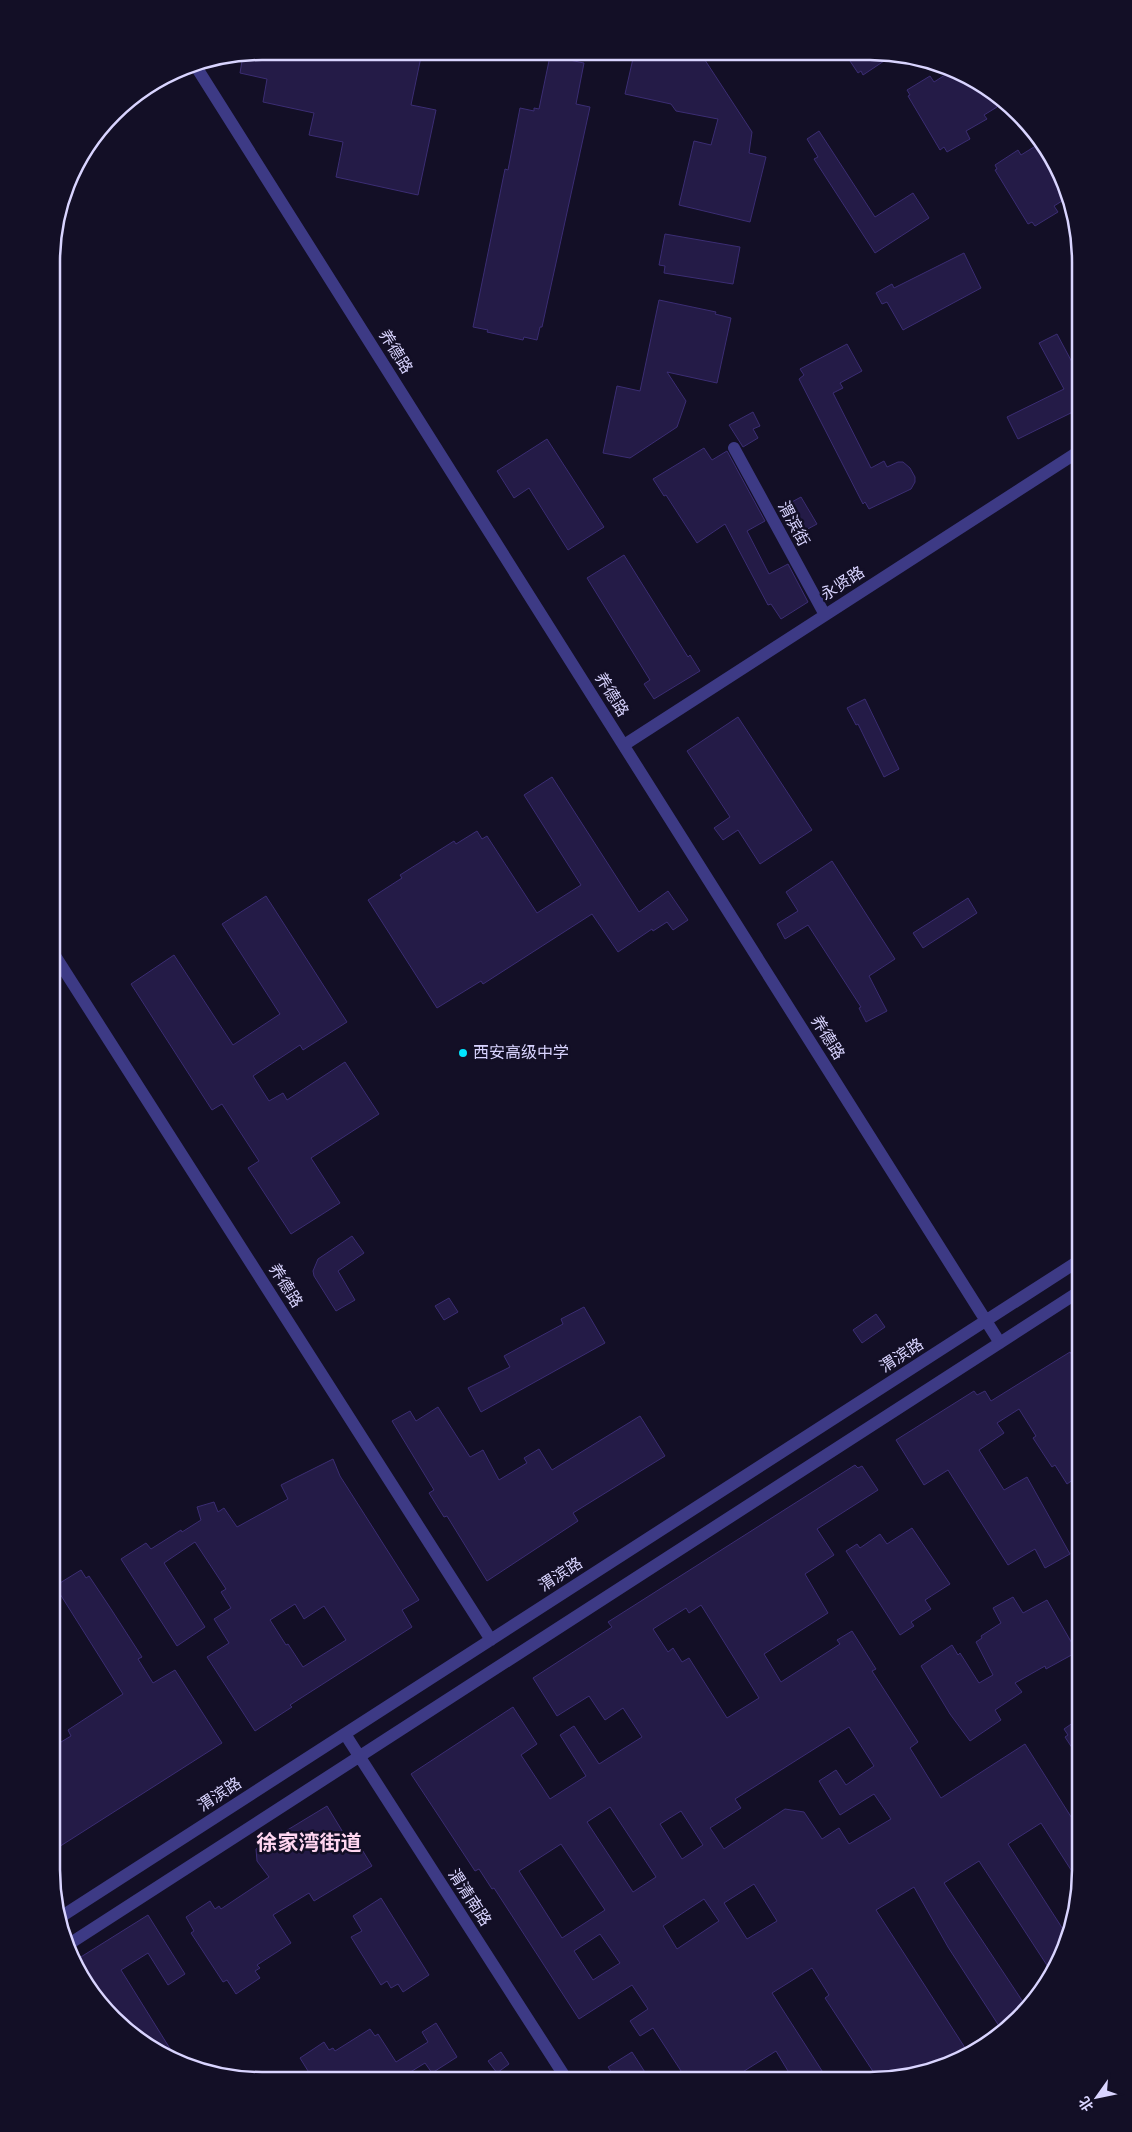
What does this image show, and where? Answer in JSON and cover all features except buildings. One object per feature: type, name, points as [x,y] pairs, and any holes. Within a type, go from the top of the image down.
[{"type":"street","name":"养德路","points":[[198,71],[1000,1343]]},
{"type":"street","name":"渭滨街","points":[[734,448],[824,615]]},
{"type":"street","name":"永贤路","points":[[624,745],[1072,456]]},
{"type":"street","name":"养德路","points":[[60,963],[491,1640]]},
{"type":"street","name":"渭滨路","points":[[65,1914],[1072,1265]]},
{"type":"street","points":[[73,1941],[1072,1296]]},
{"type":"street","name":"渭清南路","points":[[345,1734],[562,2072]]},
{"type":"place","name":"西安高级中学","points":[[463,1053]]},
{"type":"district","name":"徐家湾街道","points":[[309,1843]]}]
